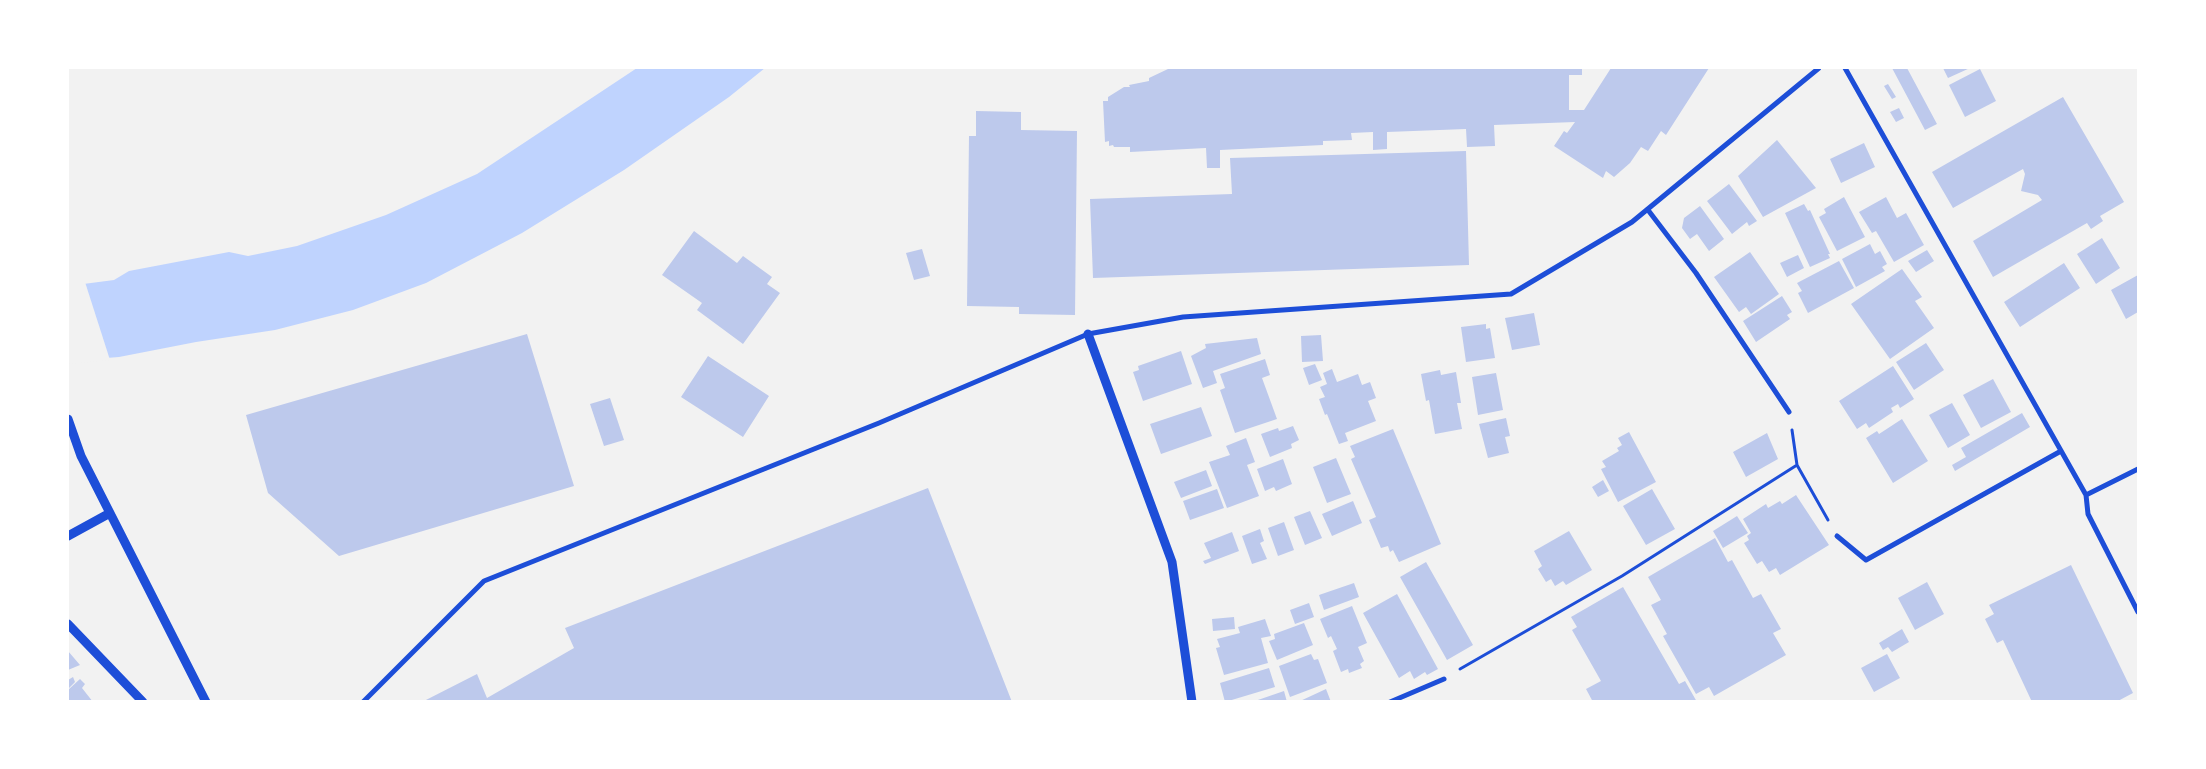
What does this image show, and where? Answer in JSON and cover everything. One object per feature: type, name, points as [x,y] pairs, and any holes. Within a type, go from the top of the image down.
[{"type":"street","points":[[363,702],[484,581],[878,423],[1088,334],[1183,318],[1511,294],[1632,222],[1819,68]]},
{"type":"street","points":[[1846,68],[2086,495],[2088,514],[2138,612]]},
{"type":"street","points":[[1648,210],[1696,274],[1788,412]]},
{"type":"street","points":[[1088,334],[1172,562],[1192,702]]},
{"type":"street","points":[[68,419],[81,456],[206,702]]},
{"type":"street","points":[[1837,536],[1866,560],[2061,451]]},
{"type":"street","points":[[2086,495],[2138,469]]},
{"type":"street","points":[[68,536],[110,512]]},
{"type":"street","points":[[68,624],[143,702]]},
{"type":"street","points":[[1390,702],[1444,679]]},
{"type":"path","points":[[1788,412],[1797,465],[1837,536]]},
{"type":"path","points":[[1444,679],[1622,576],[1797,465]]},
{"type":"water","points":[[637,68],[765,68],[729,97],[624,170],[522,233],[426,283],[353,310],[275,330],[196,342],[119,357],[68,361],[68,286],[114,280],[129,271],[229,252],[248,256],[297,246],[386,215],[477,174]]},
{"type":"pier","points":[[85,282],[110,360],[68,364],[68,283]]},
{"type":"building","points":[[1582,68],[1582,75],[1569,75],[1569,110],[1584,110],[1611,68],[1709,68],[1666,135],[1661,131],[1648,151],[1641,147],[1630,163],[1614,177],[1606,171],[1603,178],[1554,146],[1564,131],[1567,133],[1575,122],[1494,125],[1495,146],[1467,147],[1466,129],[1387,132],[1387,149],[1373,150],[1373,132],[1351,133],[1352,140],[1323,141],[1323,145],[1220,150],[1220,168],[1207,168],[1206,148],[1130,152],[1130,147],[1109,146],[1109,141],[1105,142],[1103,101],[1108,101],[1108,97],[1124,87],[1130,87],[1129,85],[1149,81],[1149,78],[1168,69]]},
{"type":"building","points":[[1892,68],[1907,68],[1937,124],[1925,130]]},
{"type":"building","points":[[1943,68],[1970,68],[1948,78]]},
{"type":"building","points":[[1980,69],[1996,101],[1965,117],[1949,85]]},
{"type":"building","points":[[1888,84],[1896,97],[1892,99],[1884,86]]},
{"type":"building","points":[[2063,97],[2124,202],[2100,216],[2103,221],[2091,229],[2087,223],[1993,277],[1973,241],[2042,200],[2038,195],[2021,191],[2025,174],[2023,169],[1953,208],[1932,172]]},
{"type":"building","points":[[1899,108],[1904,118],[1896,122],[1890,112]]},
{"type":"building","points":[[976,111],[1021,112],[1021,130],[1077,131],[1075,315],[1019,314],[1019,307],[967,306],[969,136],[976,136]]},
{"type":"building","points":[[1777,140],[1816,188],[1763,217],[1738,176]]},
{"type":"building","points":[[1864,143],[1875,167],[1841,183],[1830,159]]},
{"type":"building","points":[[1466,151],[1469,265],[1093,278],[1090,199],[1232,194],[1230,158]]},
{"type":"building","points":[[1729,184],[1757,221],[1749,226],[1747,222],[1732,234],[1707,201]]},
{"type":"building","points":[[1844,197],[1865,237],[1837,251],[1819,217],[1826,213],[1824,209]]},
{"type":"building","points":[[1886,197],[1897,218],[1906,213],[1924,245],[1894,262],[1876,231],[1872,233],[1859,212]]},
{"type":"building","points":[[1804,204],[1808,211],[1810,210],[1830,254],[1828,254],[1830,258],[1810,267],[1785,213]]},
{"type":"building","points":[[1700,206],[1724,239],[1709,251],[1697,234],[1690,239],[1682,228],[1684,218]]},
{"type":"building","points":[[694,231],[737,263],[743,256],[772,277],[767,284],[780,293],[743,344],[697,310],[702,303],[662,275]]},
{"type":"building","points":[[2102,238],[2120,268],[2096,284],[2077,254]]},
{"type":"building","points":[[1870,244],[1875,254],[1880,251],[1887,264],[1882,267],[1885,271],[1856,287],[1842,259]]},
{"type":"building","points":[[922,249],[930,276],[914,280],[906,253]]},
{"type":"building","points":[[1927,250],[1934,261],[1916,272],[1908,261]]},
{"type":"building","points":[[1750,252],[1779,294],[1751,314],[1746,307],[1739,312],[1714,277]]},
{"type":"building","points":[[1798,255],[1804,268],[1787,277],[1780,263]]},
{"type":"building","points":[[1839,261],[1854,288],[1808,313],[1798,293],[1802,291],[1797,283]]},
{"type":"building","points":[[2064,263],[2080,288],[2020,327],[2004,302]]},
{"type":"building","points":[[1902,269],[1922,297],[1915,301],[1934,328],[1890,359],[1851,304]]},
{"type":"building","points":[[2138,275],[2138,312],[2126,319],[2111,290]]},
{"type":"building","points":[[1782,296],[1792,312],[1787,315],[1790,319],[1756,342],[1743,321]]},
{"type":"building","points":[[1534,313],[1540,345],[1512,350],[1505,318]]},
{"type":"building","points":[[1486,324],[1486,329],[1490,328],[1495,358],[1466,362],[1461,327]]},
{"type":"building","points":[[527,334],[574,486],[339,556],[268,493],[246,415]]},
{"type":"building","points":[[1321,335],[1323,361],[1302,362],[1301,336]]},
{"type":"building","points":[[1257,338],[1261,354],[1213,371],[1217,383],[1203,388],[1191,356],[1206,348],[1205,344]]},
{"type":"building","points":[[1926,343],[1944,370],[1914,390],[1896,362]]},
{"type":"building","points":[[1181,351],[1192,384],[1143,401],[1133,372],[1139,370],[1138,366]]},
{"type":"building","points":[[708,356],[769,396],[743,437],[681,397]]},
{"type":"building","points":[[1265,359],[1270,375],[1262,378],[1277,419],[1235,433],[1220,390],[1225,388],[1220,374]]},
{"type":"building","points":[[1315,364],[1322,380],[1309,385],[1303,368]]},
{"type":"building","points":[[1893,366],[1914,399],[1900,408],[1898,404],[1891,408],[1893,412],[1869,428],[1866,423],[1857,429],[1839,401]]},
{"type":"building","points":[[1332,369],[1337,382],[1358,374],[1362,385],[1370,382],[1376,398],[1368,401],[1376,421],[1345,433],[1348,441],[1339,444],[1319,399],[1325,397],[1320,387],[1327,384],[1323,373]]},
{"type":"building","points":[[1440,370],[1441,375],[1456,372],[1461,403],[1457,403],[1462,429],[1435,434],[1429,400],[1426,401],[1421,374]]},
{"type":"building","points":[[1496,373],[1503,410],[1478,415],[1472,377]]},
{"type":"building","points":[[1993,379],[2011,412],[1981,428],[1963,395]]},
{"type":"building","points":[[610,398],[624,440],[604,446],[590,404]]},
{"type":"building","points":[[1952,403],[1970,435],[1948,448],[1929,415]]},
{"type":"building","points":[[1201,407],[1212,436],[1161,454],[1150,424]]},
{"type":"building","points":[[2022,413],[2030,427],[1955,471],[1952,465],[1966,457],[1961,448]]},
{"type":"building","points":[[1506,418],[1510,436],[1505,437],[1509,453],[1488,458],[1479,424]]},
{"type":"building","points":[[1902,419],[1928,461],[1893,483],[1866,438],[1877,431],[1879,434]]},
{"type":"building","points":[[1293,426],[1299,440],[1291,444],[1292,448],[1270,457],[1261,434],[1278,428],[1279,431]]},
{"type":"building","points":[[1393,429],[1441,544],[1399,562],[1393,550],[1390,552],[1388,546],[1381,548],[1369,520],[1376,517],[1351,459],[1355,457],[1350,446]]},
{"type":"building","points":[[1629,432],[1656,482],[1618,502],[1601,469],[1606,467],[1602,461],[1619,451],[1617,448],[1622,445],[1618,438]]},
{"type":"building","points":[[1767,433],[1778,459],[1746,477],[1733,452]]},
{"type":"building","points":[[1246,438],[1255,462],[1247,465],[1259,496],[1227,508],[1209,462],[1230,455],[1226,446]]},
{"type":"building","points":[[1336,458],[1351,494],[1327,503],[1313,467]]},
{"type":"building","points":[[1283,459],[1292,484],[1276,491],[1274,487],[1265,491],[1257,469]]},
{"type":"building","points":[[1206,470],[1212,486],[1181,498],[1174,482]]},
{"type":"building","points":[[1603,480],[1609,491],[1598,497],[1592,487]]},
{"type":"building","points":[[928,488],[1012,702],[422,702],[477,674],[487,698],[574,648],[565,628]]},
{"type":"building","points":[[1217,489],[1224,508],[1190,520],[1183,501]]},
{"type":"building","points":[[1652,489],[1675,529],[1646,545],[1623,506]]},
{"type":"building","points":[[1796,495],[1829,545],[1780,575],[1776,568],[1769,572],[1762,561],[1757,564],[1744,543],[1749,540],[1747,536],[1751,533],[1743,519],[1766,504],[1768,508],[1780,501],[1782,504]]},
{"type":"building","points":[[1353,501],[1362,523],[1332,536],[1322,514]]},
{"type":"building","points":[[1310,511],[1322,538],[1305,545],[1294,517]]},
{"type":"building","points":[[1737,516],[1748,533],[1723,548],[1713,531]]},
{"type":"building","points":[[1284,522],[1294,550],[1278,556],[1268,528]]},
{"type":"building","points":[[1260,529],[1264,541],[1260,543],[1267,559],[1252,564],[1242,536]]},
{"type":"building","points":[[1569,531],[1592,570],[1566,585],[1563,581],[1555,586],[1551,579],[1546,582],[1538,569],[1542,566],[1534,551]]},
{"type":"building","points":[[1232,532],[1239,551],[1205,564],[1203,561],[1211,558],[1204,543]]},
{"type":"building","points":[[1715,538],[1728,562],[1732,560],[1753,598],[1761,594],[1781,629],[1773,633],[1786,655],[1714,696],[1709,687],[1696,694],[1663,636],[1667,634],[1651,605],[1661,600],[1648,577]]},
{"type":"building","points":[[1426,562],[1473,645],[1447,660],[1400,577]]},
{"type":"building","points":[[2071,565],[2133,693],[2116,702],[2032,702],[2003,640],[1997,643],[1985,619],[1994,614],[1989,605]]},
{"type":"building","points":[[1927,582],[1944,614],[1915,630],[1898,598]]},
{"type":"building","points":[[1354,583],[1359,597],[1324,610],[1319,595]]},
{"type":"building","points":[[1623,587],[1679,684],[1685,681],[1697,702],[1593,702],[1586,689],[1601,681],[1572,630],[1577,627],[1571,617]]},
{"type":"building","points":[[1397,594],[1438,669],[1427,675],[1425,672],[1414,679],[1410,671],[1399,678],[1363,613]]},
{"type":"building","points":[[1309,603],[1314,617],[1295,624],[1290,610]]},
{"type":"building","points":[[1352,606],[1367,643],[1358,647],[1364,661],[1360,664],[1362,668],[1349,673],[1348,669],[1341,672],[1333,651],[1337,649],[1331,636],[1328,638],[1320,619]]},
{"type":"building","points":[[1234,617],[1235,629],[1213,631],[1212,619]]},
{"type":"building","points":[[1265,619],[1271,636],[1261,638],[1268,663],[1224,675],[1216,648],[1220,647],[1217,639],[1240,633],[1238,627]]},
{"type":"building","points":[[1304,623],[1313,645],[1277,660],[1269,641],[1275,639],[1274,634]]},
{"type":"building","points":[[1902,629],[1909,642],[1892,652],[1888,647],[1883,650],[1879,643]]},
{"type":"building","points":[[68,651],[80,665],[68,670]]},
{"type":"building","points":[[1311,654],[1314,660],[1318,659],[1327,683],[1290,697],[1279,666]]},
{"type":"building","points":[[1887,654],[1900,678],[1874,692],[1861,668]]},
{"type":"building","points":[[1269,668],[1275,687],[1225,702],[1220,683]]},
{"type":"building","points":[[73,677],[75,682],[68,689],[68,680]]},
{"type":"building","points":[[80,679],[85,684],[82,688],[93,702],[68,702],[68,690]]},
{"type":"building","points":[[1326,689],[1331,702],[1298,702]]},
{"type":"building","points":[[1284,691],[1287,702],[1255,702],[1255,701]]}]
